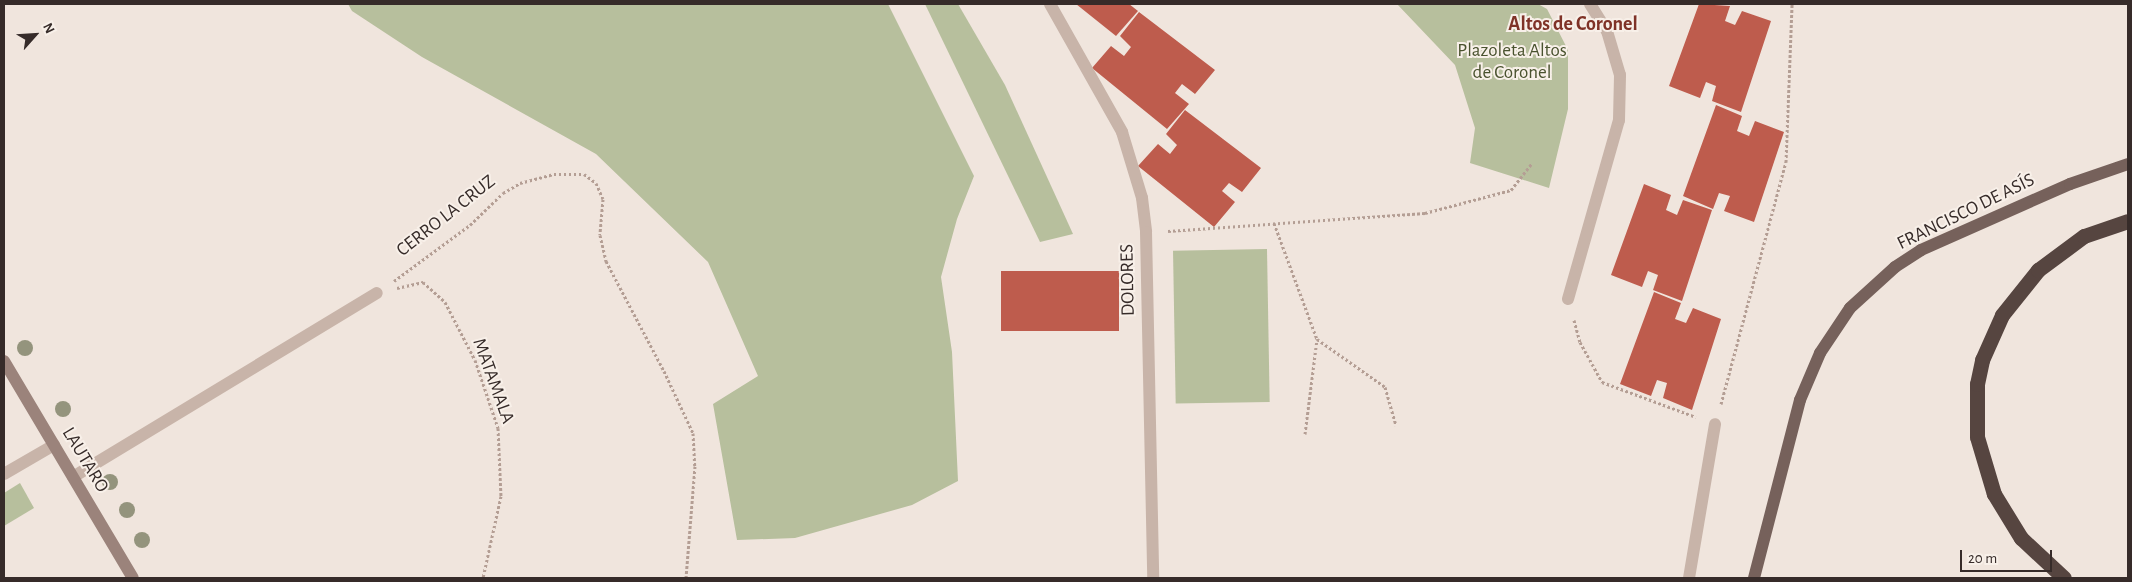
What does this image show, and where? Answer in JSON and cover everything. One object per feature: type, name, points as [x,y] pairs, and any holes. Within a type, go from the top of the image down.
[{"type":"highway","points":[[2064,578],[2021,538],[1994,494],[1978,438],[1977,384],[1982,360],[2002,315],[2038,270],[2084,236],[2128,220]]},
{"type":"main road","name":"FRANCISCO DE ASÍS","points":[[1754,578],[1800,400],[1820,353],[1850,308],[1877,281],[1921,250],[2070,184],[2128,164]]},
{"type":"main road","name":"LAUTARO","points":[[4,361],[133,578]]},
{"type":"street","name":"DOLORES","points":[[1050,4],[1122,132],[1142,198],[1146,232],[1153,578]]},
{"type":"street","points":[[1568,299],[1619,120],[1620,75],[1607,31],[1590,4]]},
{"type":"street","points":[[73,477],[377,294]]},
{"type":"street","points":[[1689,578],[1715,424]]},
{"type":"street","points":[[4,474],[54,445]]},
{"type":"path","points":[[1568,299],[1580,342],[1602,382],[1715,424],[1786,162],[1792,4]]},
{"type":"path","points":[[1146,232],[1425,213],[1511,190],[1531,164]]},
{"type":"path","name":"CERRO LA CRUZ","points":[[377,294],[470,226],[503,193],[520,183],[554,174],[584,174],[596,183],[603,199],[600,235],[606,260],[664,371],[692,433],[695,466],[686,578]]},
{"type":"path","points":[[1274,223],[1317,339],[1305,434]]},
{"type":"path","name":"MATAMALA","points":[[377,294],[423,282],[445,302],[475,360],[498,428],[500,496],[483,578]]},
{"type":"path","points":[[1317,339],[1385,387],[1396,425]]},
{"type":"green space","points":[[348,4],[888,4],[974,176],[957,219],[941,277],[952,352],[958,481],[912,505],[795,538],[737,540],[713,404],[758,376],[708,262],[596,154],[422,57],[352,11]]},
{"type":"green space","points":[[925,4],[958,4],[1005,85],[1073,234],[1040,242]]},
{"type":"green space","name":"Plazoleta Altos de Coronel","points":[[1397,4],[1538,4],[1547,9],[1568,50],[1568,109],[1549,188],[1470,163],[1475,128],[1455,65]]},
{"type":"green space","points":[[1267,249],[1270,402],[1176,404],[1173,251]]},
{"type":"green space","points":[[20,483],[34,508],[4,526],[4,493]]},
{"type":"building","points":[[1076,4],[1129,4],[1138,11],[1116,36]]},
{"type":"building","points":[[1699,4],[1730,6],[1725,21],[1735,25],[1742,11],[1771,21],[1741,112],[1712,101],[1716,86],[1706,82],[1700,98],[1669,86]]},
{"type":"building","points":[[1139,12],[1215,70],[1195,94],[1182,84],[1175,93],[1189,104],[1167,129],[1092,68],[1111,46],[1124,56],[1131,47],[1120,36]]},
{"type":"building","points":[[1716,105],[1742,116],[1737,131],[1749,136],[1755,121],[1784,132],[1754,222],[1724,211],[1730,196],[1719,193],[1713,209],[1683,196]]},
{"type":"building","points":[[1185,110],[1261,168],[1242,192],[1229,183],[1222,191],[1235,202],[1214,227],[1138,166],[1158,144],[1170,154],[1177,145],[1166,134]]},
{"type":"building","points":[[1644,184],[1671,195],[1666,210],[1677,215],[1683,200],[1712,210],[1682,301],[1653,290],[1658,275],[1648,271],[1642,287],[1611,275]]},
{"type":"building","points":[[1001,271],[1119,271],[1119,331],[1001,331]]},
{"type":"building","points":[[1654,292],[1681,303],[1675,319],[1686,323],[1693,308],[1721,319],[1692,410],[1663,398],[1667,383],[1657,380],[1651,396],[1620,384]]},
{"type":"district","name":"Altos de Coronel","points":[[1573,24]]}]
